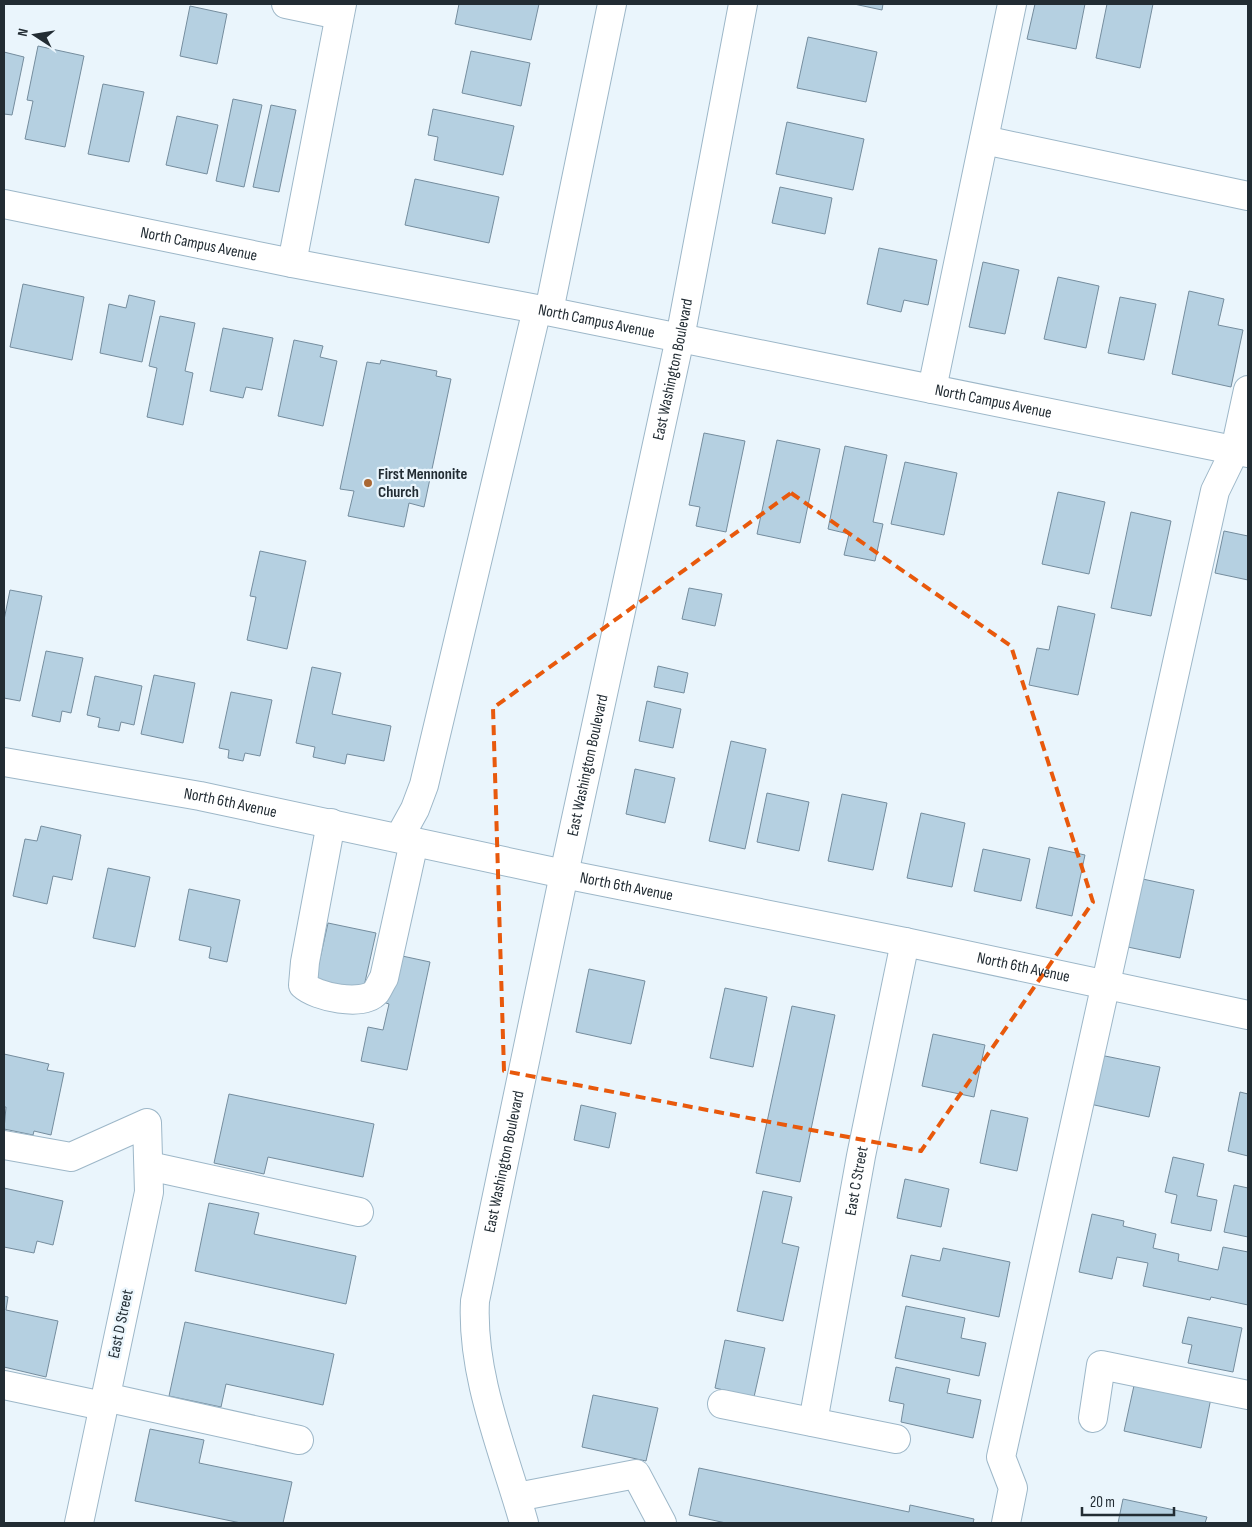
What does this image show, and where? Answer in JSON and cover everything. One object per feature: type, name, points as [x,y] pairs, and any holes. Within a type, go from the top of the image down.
[{"type":"street","points":[[286,4],[340,9],[292,263]]},
{"type":"street","points":[[330,823],[305,962],[304,985],[308,990],[337,998],[361,1000],[376,993],[384,978],[406,840],[424,785],[543,310],[612,4]]},
{"type":"street","name":"East Washington Boulevard","points":[[524,1523],[482,1378],[476,1349],[476,1301],[564,874],[680,338],[743,4]]},
{"type":"street","points":[[932,389],[1012,4]]},
{"type":"street","points":[[984,140],[1248,196]]},
{"type":"street","name":"North Campus Avenue","points":[[4,204],[292,263],[543,310],[1242,451]]},
{"type":"street","points":[[1006,1523],[1013,1488],[1000,1457],[1215,491],[1242,451],[1248,390]]},
{"type":"street","name":"North 6th Avenue","points":[[4,762],[200,796],[564,874],[905,942],[1248,1015]]},
{"type":"street","name":"East C Street","points":[[813,1422],[861,1156],[905,942]]},
{"type":"street","name":"East D Street","points":[[4,1145],[71,1157],[147,1122],[149,1192],[79,1523]]},
{"type":"street","points":[[149,1166],[359,1212]]},
{"type":"street","points":[[1093,1418],[1101,1365],[1248,1395]]},
{"type":"street","points":[[4,1385],[104,1402],[299,1440]]},
{"type":"street","points":[[722,1404],[896,1439]]},
{"type":"street","points":[[517,1497],[636,1474],[662,1523]]},
{"type":"highlighted area","points":[[791,493],[1011,646],[1093,902],[921,1151],[504,1071],[493,708]]},
{"type":"building","points":[[459,4],[539,4],[531,40],[455,24]]},
{"type":"building","points":[[854,4],[883,4],[882,10]]},
{"type":"building","points":[[1035,4],[1085,4],[1076,49],[1027,39]]},
{"type":"building","points":[[1107,4],[1153,4],[1140,68],[1096,58]]},
{"type":"building","points":[[190,6],[227,14],[217,64],[180,56]]},
{"type":"building","points":[[808,37],[877,52],[866,102],[797,88]]},
{"type":"building","points":[[38,46],[84,56],[65,147],[25,139],[33,101],[27,100]]},
{"type":"building","points":[[471,51],[530,63],[521,106],[462,93]]},
{"type":"building","points":[[4,52],[24,57],[12,115],[4,114]]},
{"type":"building","points":[[103,84],[144,92],[129,162],[88,154]]},
{"type":"building","points":[[233,99],[262,105],[244,187],[216,181]]},
{"type":"building","points":[[271,105],[296,110],[279,192],[253,187]]},
{"type":"building","points":[[433,109],[514,126],[503,175],[434,160],[438,137],[428,135]]},
{"type":"building","points":[[177,116],[218,125],[207,174],[166,165]]},
{"type":"building","points":[[787,122],[864,139],[853,190],[776,174]]},
{"type":"building","points":[[415,179],[499,197],[489,243],[405,225]]},
{"type":"building","points":[[780,187],[832,198],[825,234],[772,223]]},
{"type":"building","points":[[879,248],[937,260],[928,305],[904,300],[901,312],[867,304]]},
{"type":"building","points":[[983,262],[1019,270],[1005,334],[969,327]]},
{"type":"building","points":[[1058,277],[1099,286],[1086,348],[1044,339]]},
{"type":"building","points":[[23,284],[84,297],[72,360],[10,347]]},
{"type":"building","points":[[1189,291],[1224,299],[1218,325],[1243,330],[1231,387],[1172,374]]},
{"type":"building","points":[[129,295],[155,301],[142,362],[100,353],[109,304],[126,308]]},
{"type":"building","points":[[1120,297],[1156,304],[1144,360],[1108,353]]},
{"type":"building","points":[[160,316],[195,323],[185,371],[193,373],[183,425],[147,417],[157,368],[149,366]]},
{"type":"building","points":[[223,328],[273,338],[262,390],[246,387],[243,398],[210,391]]},
{"type":"building","points":[[294,340],[323,346],[320,357],[337,361],[323,426],[278,416]]},
{"type":"building","points":[[381,360],[437,371],[436,376],[451,379],[424,507],[409,503],[404,527],[348,516],[354,491],[340,489],[367,362],[380,364]]},
{"type":"building","points":[[704,433],[745,441],[726,532],[696,526],[700,507],[689,505]]},
{"type":"building","points":[[777,440],[820,449],[800,543],[757,534]]},
{"type":"building","points":[[845,446],[887,455],[873,522],[883,524],[875,561],[844,555],[849,534],[828,529]]},
{"type":"building","points":[[905,462],[957,473],[944,535],[891,524]]},
{"type":"building","points":[[1058,492],[1105,502],[1089,574],[1042,564]]},
{"type":"building","points":[[1131,512],[1171,521],[1151,616],[1111,608]]},
{"type":"building","points":[[1224,531],[1248,536],[1248,580],[1215,573]]},
{"type":"building","points":[[260,551],[306,561],[287,649],[247,640],[256,597],[250,596]]},
{"type":"building","points":[[689,588],[722,594],[715,626],[682,619]]},
{"type":"building","points":[[10,590],[42,596],[20,701],[4,698],[4,620]]},
{"type":"building","points":[[1058,606],[1095,614],[1078,695],[1029,685],[1037,648],[1049,650]]},
{"type":"building","points":[[46,651],[83,658],[71,713],[62,711],[60,722],[32,716]]},
{"type":"building","points":[[658,666],[688,673],[684,693],[654,687]]},
{"type":"building","points":[[312,667],[341,673],[332,714],[391,726],[384,761],[347,754],[345,764],[313,757],[315,747],[296,743]]},
{"type":"building","points":[[154,675],[195,683],[183,743],[141,734]]},
{"type":"building","points":[[95,676],[142,686],[134,725],[121,722],[119,731],[98,727],[100,718],[87,715]]},
{"type":"building","points":[[231,692],[272,700],[260,756],[245,753],[243,761],[228,758],[229,750],[219,748]]},
{"type":"building","points":[[647,701],[681,709],[673,748],[639,741]]},
{"type":"building","points":[[731,741],[766,749],[745,849],[709,841]]},
{"type":"building","points":[[635,769],[675,778],[665,823],[626,814]]},
{"type":"building","points":[[767,793],[809,802],[799,851],[757,842]]},
{"type":"building","points":[[842,794],[887,803],[873,870],[828,861]]},
{"type":"building","points":[[921,813],[965,823],[952,887],[907,878]]},
{"type":"building","points":[[41,826],[81,835],[72,880],[53,876],[47,904],[13,896],[25,839],[37,841]]},
{"type":"building","points":[[1049,847],[1085,855],[1072,916],[1036,908]]},
{"type":"building","points":[[983,849],[1030,859],[1021,901],[974,891]]},
{"type":"building","points":[[108,868],[150,877],[135,947],[93,938]]},
{"type":"building","points":[[1138,878],[1194,890],[1180,958],[1123,946]]},
{"type":"building","points":[[189,889],[240,900],[227,962],[209,958],[211,947],[179,940]]},
{"type":"building","points":[[328,923],[376,933],[363,991],[315,981]]},
{"type":"building","points":[[393,954],[430,962],[407,1070],[361,1061],[368,1027],[383,1030],[389,1004],[383,1002]]},
{"type":"building","points":[[589,969],[645,981],[631,1044],[576,1032]]},
{"type":"building","points":[[725,988],[767,997],[753,1067],[710,1058]]},
{"type":"building","points":[[792,1006],[835,1015],[800,1182],[756,1173]]},
{"type":"building","points":[[933,1034],[985,1045],[974,1097],[922,1086]]},
{"type":"building","points":[[4,1054],[49,1064],[47,1070],[64,1073],[51,1135],[34,1131],[33,1135],[4,1129],[6,1107],[4,1107]]},
{"type":"building","points":[[1100,1055],[1160,1067],[1149,1117],[1090,1104]]},
{"type":"building","points":[[1240,1092],[1248,1094],[1248,1156],[1228,1151]]},
{"type":"building","points":[[229,1094],[374,1124],[363,1177],[268,1157],[264,1174],[214,1163]]},
{"type":"building","points":[[581,1105],[616,1113],[609,1148],[574,1140]]},
{"type":"building","points":[[991,1110],[1028,1118],[1017,1171],[980,1163]]},
{"type":"building","points":[[1173,1157],[1204,1164],[1197,1196],[1217,1200],[1211,1231],[1171,1223],[1177,1195],[1165,1192]]},
{"type":"building","points":[[905,1179],[949,1189],[941,1227],[897,1218]]},
{"type":"building","points":[[1234,1185],[1248,1188],[1248,1237],[1224,1232]]},
{"type":"building","points":[[4,1188],[63,1201],[53,1245],[37,1241],[34,1253],[4,1247]]},
{"type":"building","points":[[763,1191],[792,1197],[782,1243],[799,1247],[783,1321],[737,1311]]},
{"type":"building","points":[[209,1203],[259,1213],[254,1234],[356,1256],[346,1304],[195,1271]]},
{"type":"building","points":[[1092,1214],[1124,1221],[1123,1226],[1156,1234],[1153,1248],[1179,1254],[1178,1261],[1218,1270],[1223,1247],[1248,1252],[1248,1305],[1211,1297],[1210,1300],[1143,1286],[1148,1263],[1117,1257],[1112,1279],[1079,1272]]},
{"type":"building","points":[[943,1248],[1010,1262],[999,1317],[902,1296],[911,1255],[940,1261]]},
{"type":"building","points":[[4,1296],[8,1297],[6,1310],[58,1321],[46,1377],[4,1367]]},
{"type":"building","points":[[906,1306],[965,1318],[961,1338],[986,1343],[979,1376],[895,1358]]},
{"type":"building","points":[[1188,1317],[1242,1328],[1233,1372],[1188,1363],[1192,1345],[1182,1343]]},
{"type":"building","points":[[185,1322],[334,1354],[323,1405],[226,1384],[221,1407],[169,1396]]},
{"type":"building","points":[[725,1340],[765,1348],[754,1397],[715,1388]]},
{"type":"building","points":[[896,1367],[950,1379],[947,1393],[981,1400],[973,1438],[901,1422],[904,1404],[889,1401]]},
{"type":"building","points":[[1135,1381],[1211,1398],[1201,1448],[1124,1431]]},
{"type":"building","points":[[593,1395],[658,1408],[646,1461],[582,1447]]},
{"type":"building","points":[[150,1429],[204,1440],[199,1463],[292,1482],[283,1523],[241,1523],[135,1501]]},
{"type":"building","points":[[699,1468],[909,1512],[910,1505],[974,1519],[973,1523],[726,1523],[689,1515]]},
{"type":"building","points":[[1123,1499],[1207,1517],[1205,1523],[1118,1523]]},
{"type":"place","name":"First Mennonite Church","points":[[368,483]]}]
